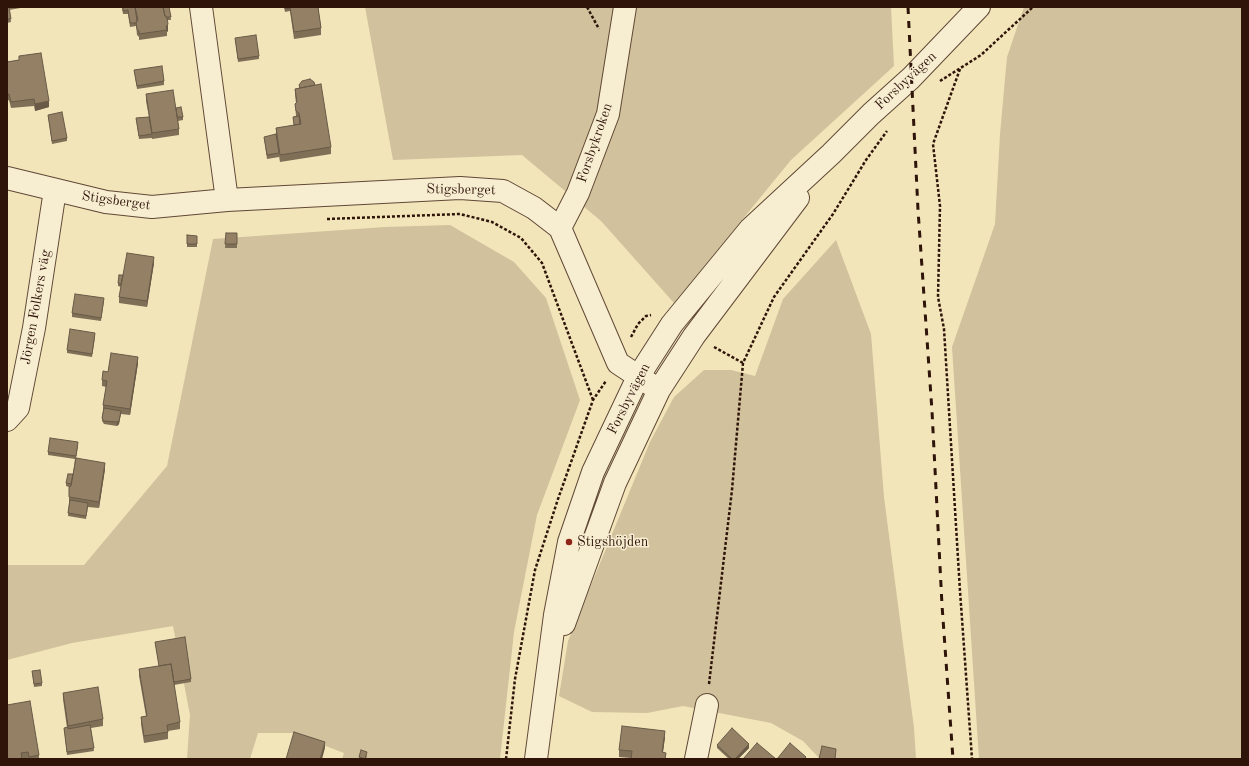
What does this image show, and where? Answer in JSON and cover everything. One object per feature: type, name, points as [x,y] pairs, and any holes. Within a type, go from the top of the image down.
[{"type":"street","points":[[201,7],[227,200]]},
{"type":"street","name":"Forsbykroken","points":[[560,228],[578,193],[608,114],[625,7]]},
{"type":"street","name":"Forsbyvägen","points":[[536,759],[555,615],[569,542],[593,472],[638,377],[672,324],[750,229],[911,78],[979,7]]},
{"type":"street","name":"Forsbyvägen","points":[[543,704],[566,619],[615,483],[659,390],[694,336],[831,154]]},
{"type":"street","name":"Stigsberget","points":[[7,178],[106,202],[152,207],[227,200],[460,188],[502,191],[534,208],[560,228],[618,362],[659,390]]},
{"type":"street","name":"Jörgen Folkers väg","points":[[7,420],[18,408],[34,328],[55,190]]},
{"type":"street","points":[[696,759],[707,705]]},
{"type":"path","points":[[937,85],[981,55],[1033,7]]},
{"type":"path","points":[[960,69],[933,144],[940,206],[938,297],[944,329],[972,759]]},
{"type":"path","points":[[707,705],[732,490],[743,363],[774,297],[833,214],[866,160],[891,126]]},
{"type":"path","points":[[320,219],[460,214],[492,222],[521,238],[542,263],[593,400]]},
{"type":"shaded area","points":[[365,7],[891,7],[894,66],[791,160],[674,303],[601,221],[522,155],[393,160]]},
{"type":"shaded area","points":[[1024,7],[1242,7],[1242,759],[979,759],[952,347],[995,224],[1000,134],[1007,57]]},
{"type":"shaded area","points":[[450,225],[514,262],[546,298],[580,400],[537,515],[514,632],[500,759],[342,759],[344,753],[292,733],[258,733],[250,759],[187,759],[190,715],[173,626],[72,643],[7,660],[7,565],[84,565],[167,466],[213,239],[385,227]]},
{"type":"shaded area","points":[[836,240],[871,334],[884,497],[914,728],[916,759],[820,759],[803,741],[771,723],[683,706],[647,713],[592,712],[559,696],[568,641],[650,442],[674,397],[704,370],[731,370],[755,376],[783,299]]},
{"type":"building","points":[[7,7],[9,7],[11,19],[7,19]]},
{"type":"building","points":[[123,7],[135,7],[136,23],[130,23],[128,10],[123,11]]},
{"type":"building","points":[[135,7],[163,7],[167,18],[167,30],[139,34],[137,29],[136,22],[138,20]]},
{"type":"building","points":[[163,7],[169,7],[171,17],[165,16]]},
{"type":"building","points":[[290,7],[318,7],[321,28],[294,32]]},
{"type":"building","points":[[256,35],[259,56],[238,59],[235,38]]},
{"type":"building","points":[[41,53],[49,101],[35,104],[34,99],[11,102],[9,94],[7,94],[7,62],[19,60],[19,56]]},
{"type":"building","points":[[162,66],[164,81],[137,86],[134,70]]},
{"type":"building","points":[[310,79],[315,85],[300,88],[299,85],[302,81]]},
{"type":"building","points":[[321,84],[331,147],[280,155],[276,128],[301,124],[299,113],[296,111],[295,104],[297,102],[295,89]]},
{"type":"building","points":[[173,90],[179,129],[152,133],[146,94]]},
{"type":"building","points":[[181,107],[183,117],[177,117],[176,108]]},
{"type":"building","points":[[62,112],[67,138],[52,141],[48,115]]},
{"type":"building","points":[[299,116],[300,124],[294,125],[293,117]]},
{"type":"building","points":[[149,117],[152,134],[139,136],[136,118]]},
{"type":"building","points":[[276,134],[279,153],[267,155],[264,137]]},
{"type":"building","points":[[226,233],[237,233],[237,244],[225,244]]},
{"type":"building","points":[[187,235],[197,236],[197,244],[187,244]]},
{"type":"building","points":[[127,253],[154,257],[147,301],[119,297]]},
{"type":"building","points":[[119,275],[123,275],[121,284],[118,283]]},
{"type":"building","points":[[75,294],[104,298],[101,318],[72,313]]},
{"type":"building","points":[[70,329],[95,333],[92,354],[67,350]]},
{"type":"building","points":[[111,353],[138,357],[130,409],[103,405],[107,381],[102,380],[103,371],[108,372]]},
{"type":"building","points":[[104,408],[121,411],[119,421],[104,421],[102,418]]},
{"type":"building","points":[[50,438],[78,442],[76,456],[48,452]]},
{"type":"building","points":[[76,458],[105,463],[99,502],[69,497],[69,487],[71,486]]},
{"type":"building","points":[[68,474],[73,474],[71,484],[66,483]]},
{"type":"building","points":[[70,500],[88,503],[86,516],[68,513]]},
{"type":"building","points":[[185,637],[191,679],[174,682],[171,664],[159,666],[155,642]]},
{"type":"building","points":[[171,664],[180,722],[167,725],[168,732],[144,736],[141,717],[147,716],[139,669]]},
{"type":"building","points":[[40,670],[42,683],[34,684],[32,671]]},
{"type":"building","points":[[98,687],[103,719],[68,726],[63,693]]},
{"type":"building","points":[[30,701],[39,755],[29,757],[28,752],[21,753],[22,758],[7,759],[7,705]]},
{"type":"building","points":[[90,725],[94,748],[67,752],[64,728],[68,727],[68,729]]},
{"type":"building","points":[[622,726],[665,731],[662,752],[666,753],[665,759],[631,759],[632,751],[619,750]]},
{"type":"building","points":[[732,728],[749,744],[735,759],[732,759],[717,745]]},
{"type":"building","points":[[294,732],[325,742],[320,759],[286,759]]},
{"type":"building","points":[[757,743],[776,759],[743,759]]},
{"type":"building","points":[[790,743],[806,757],[804,759],[777,759]]},
{"type":"building","points":[[822,746],[836,749],[835,759],[819,759]]},
{"type":"building","points":[[361,750],[367,752],[365,759],[359,757]]},
{"type":"railway","points":[[908,7],[918,210],[953,759]]},
{"type":"place","name":"Stigshöjden","points":[[569,542]]}]
